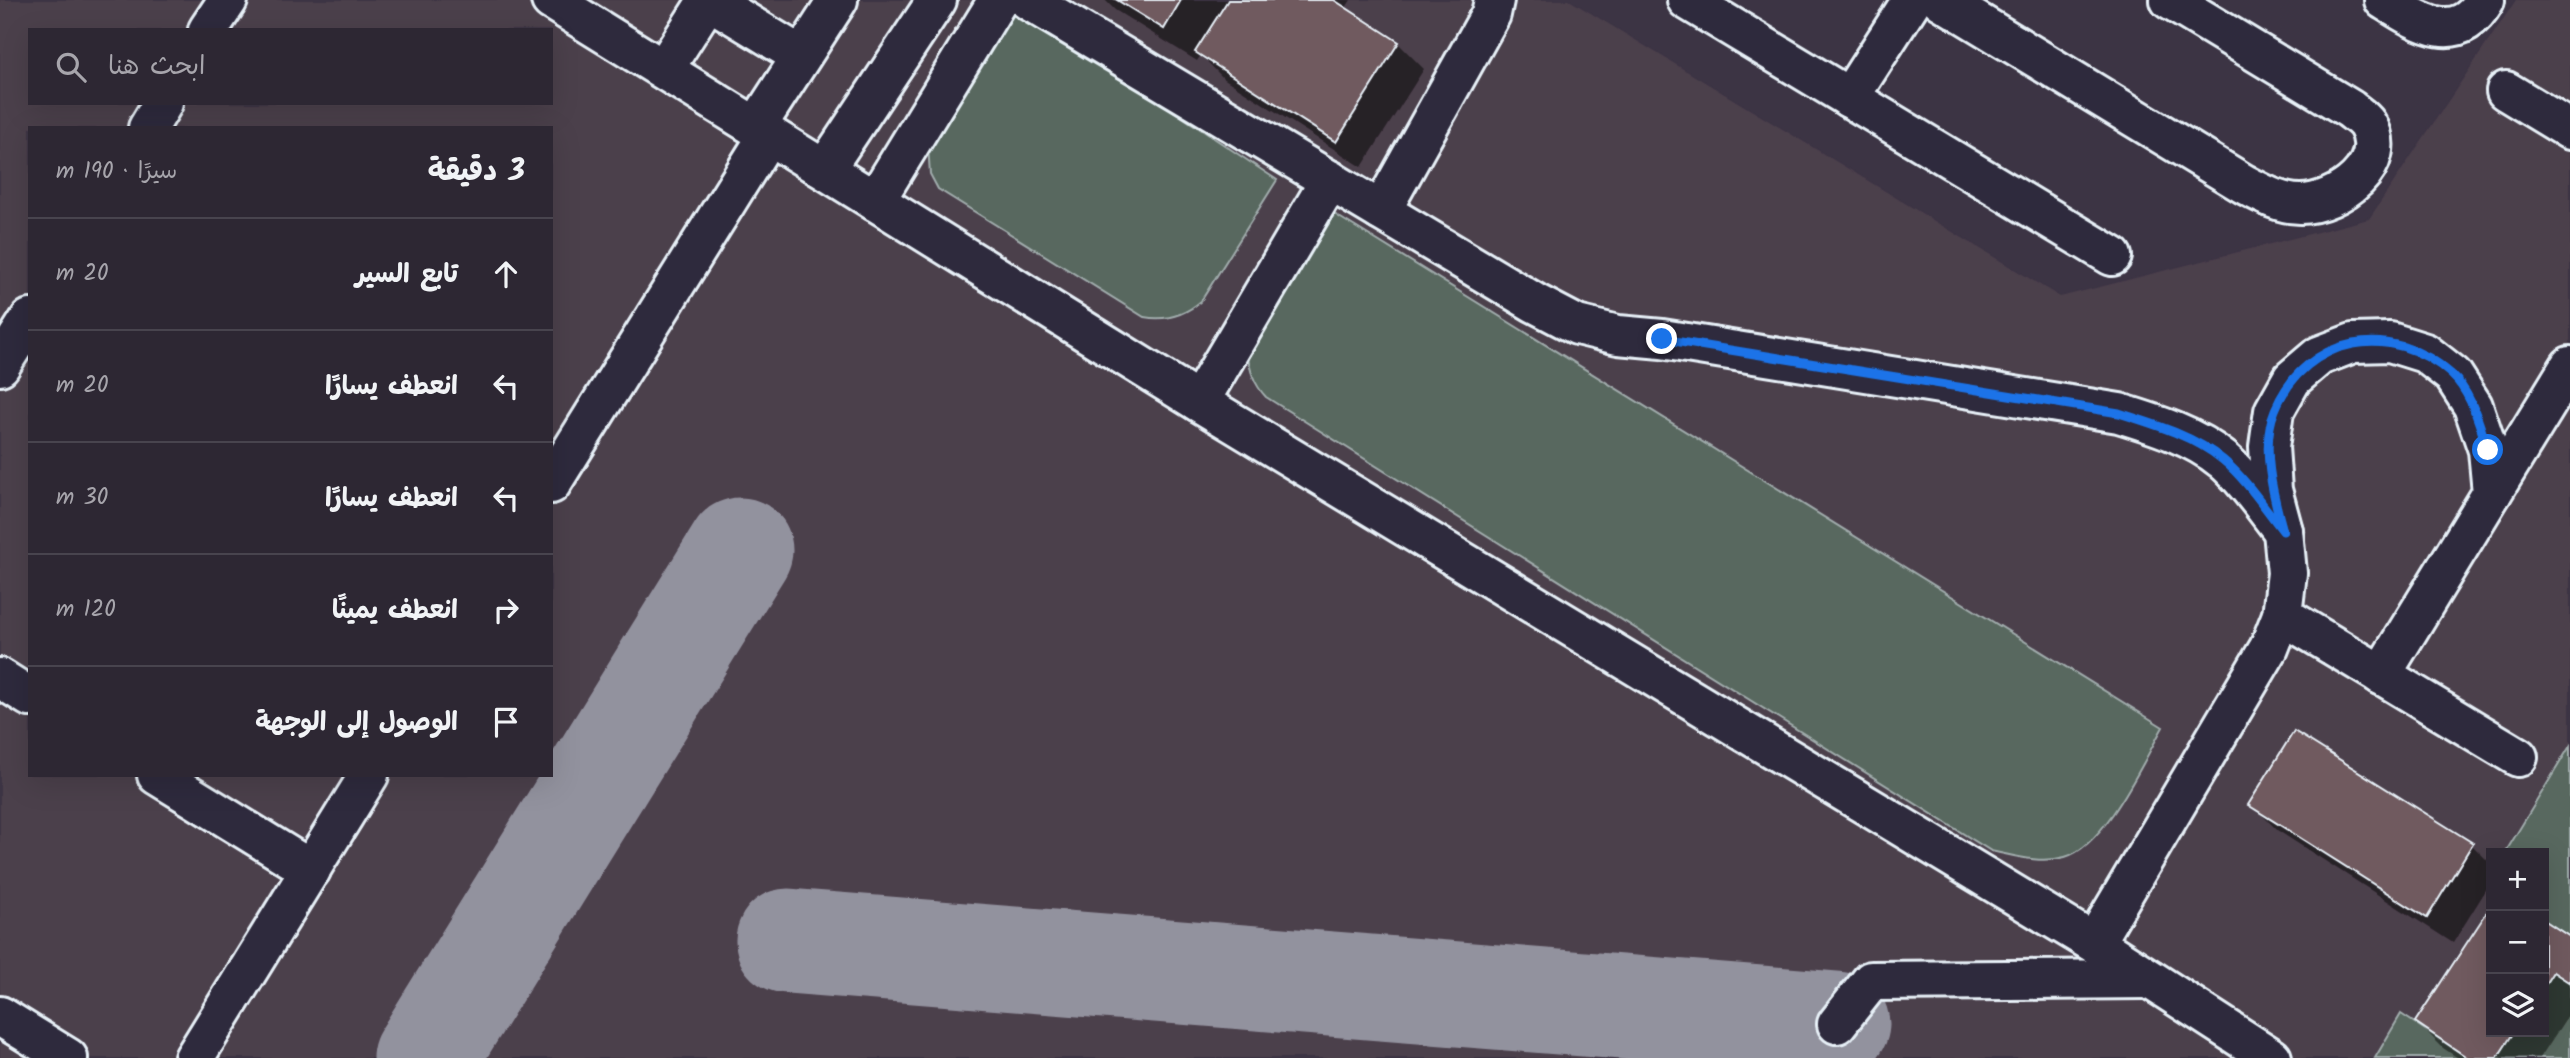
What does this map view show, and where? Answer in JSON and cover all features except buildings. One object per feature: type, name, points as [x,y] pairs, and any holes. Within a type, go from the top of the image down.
[{"type":"lane","points":[[209,28],[228,0]]},
{"type":"lane","points":[[551,0],[1199,402],[2094,943],[2259,1055]]},
{"type":"lane","points":[[664,69],[708,0],[801,56]]},
{"type":"lane","points":[[553,476],[562,442],[762,131],[801,56],[838,0]]},
{"type":"lane","points":[[825,169],[937,0]]},
{"type":"lane","points":[[875,201],[992,10],[952,0]]},
{"type":"lane","points":[[1028,0],[1535,303],[1577,325],[1618,335],[1662,339],[2119,413],[2157,425],[2191,440],[2223,459],[2283,531]]},
{"type":"lane","points":[[1381,211],[1491,15],[1494,0]]},
{"type":"lane","points":[[1687,0],[2112,256]]},
{"type":"lane","points":[[1849,98],[1912,0]]},
{"type":"lane","points":[[1941,0],[2244,184],[2270,197],[2300,204],[2332,199],[2358,181],[2372,147],[2373,136],[2365,121],[2171,0]]},
{"type":"lane","points":[[2384,0],[2418,21],[2440,29],[2463,24],[2481,8],[2485,0]]},
{"type":"lane","points":[[2506,91],[2570,130]]},
{"type":"lane","points":[[149,126],[162,105]]},
{"type":"lane","points":[[1199,402],[1330,180]]},
{"type":"lane","points":[[0,366],[28,321]]},
{"type":"lane","points":[[2094,943],[2269,648],[2282,615],[2287,573],[2283,531],[2272,489],[2269,447],[2274,411],[2292,379],[2319,356],[2353,343],[2390,342],[2424,353],[2453,375],[2473,406],[2488,450],[2492,493]]},
{"type":"lane","points":[[2381,675],[2492,493],[2557,414],[2570,366]]},
{"type":"lane","points":[[2282,615],[2518,757]]},
{"type":"lane","points":[[0,678],[28,696]]},
{"type":"lane","points":[[160,777],[311,870]]},
{"type":"lane","points":[[194,1058],[368,777]]},
{"type":"lane","points":[[1838,1024],[1871,981],[2149,979]]},
{"type":"lane","points":[[0,1016],[68,1058]]},
{"type":"shaded area","points":[[0,0],[1569,0],[2060,297],[2369,219],[2516,0],[2570,0],[2570,1058],[0,1058]]},
{"type":"green space","points":[[1015,6],[1277,180],[1201,301],[1188,310],[1167,318],[1144,317],[938,189],[930,174],[928,145]]},
{"type":"green space","points":[[1323,207],[2163,727],[2134,781],[2108,820],[2080,850],[2065,857],[2037,859],[1991,851],[1266,397],[1253,376],[1247,352]]},
{"type":"green space","points":[[2570,746],[2570,937],[2549,923],[2549,848],[2508,848]]},
{"type":"green space","points":[[2553,972],[2570,983],[2570,1058],[2497,1058],[2511,1037],[2549,1037],[2549,978]]},
{"type":"green space","points":[[2401,1014],[2468,1058],[2375,1058]]},
{"type":"taxiway","points":[[425,1058],[740,550]]},
{"type":"taxiway","points":[[788,941],[1837,1024]]},
{"type":"route","points":[[1662,339],[2119,413],[2157,425],[2191,440],[2223,459],[2283,531],[2272,489],[2269,447],[2274,411],[2292,379],[2319,356],[2353,343],[2390,342],[2424,353],[2453,375],[2473,406],[2488,450]]}]
